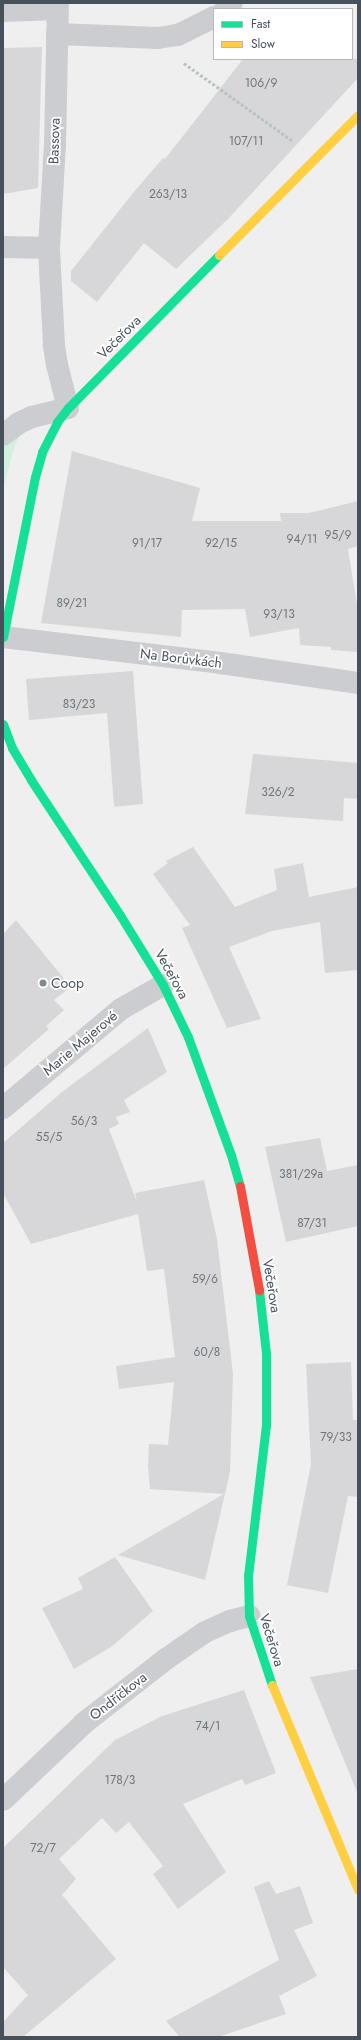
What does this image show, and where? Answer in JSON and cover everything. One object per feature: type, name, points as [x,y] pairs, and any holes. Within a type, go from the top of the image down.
[{"type":"street","points":[[3,11],[58,6]]},
{"type":"street","name":"Bassova","points":[[58,6],[49,248],[54,345],[57,365],[68,408]]},
{"type":"street","points":[[57,34],[158,38],[178,35],[213,18]]},
{"type":"street","name":"Večeřova","points":[[3,637],[34,477],[42,452],[57,422],[68,408],[358,115]]},
{"type":"street","points":[[3,247],[49,248]]},
{"type":"street","points":[[3,435],[32,417],[68,408]]},
{"type":"street","name":"Na Borůvkách","points":[[3,637],[220,663],[358,683]]},
{"type":"street","name":"Večeřova","points":[[3,724],[12,748],[30,780],[120,915],[163,985],[188,1037],[219,1118],[243,1198],[258,1278],[266,1353],[266,1424],[248,1575],[249,1616],[267,1673],[358,1890]]},
{"type":"street","name":"Marie Majerové","points":[[3,1108],[121,1009],[163,985]]},
{"type":"street","name":"Ondříčkova","points":[[3,1800],[84,1723],[166,1659],[205,1632],[249,1616]]},
{"type":"path","points":[[180,60],[316,158]]},
{"type":"green space","points":[[20,435],[14,448],[3,489],[3,447]]},
{"type":"building","points":[[42,47],[38,188],[3,194],[3,48]]},
{"type":"building","points":[[358,59],[358,78],[229,218],[176,269],[144,243],[97,302],[71,281],[71,271],[133,193],[163,158],[165,159],[242,60]]},
{"type":"building","points":[[72,451],[200,488],[192,521],[281,521],[280,513],[309,513],[358,501],[358,546],[348,549],[358,611],[358,652],[331,650],[331,647],[300,645],[299,628],[250,637],[245,609],[182,610],[181,637],[41,623]]},
{"type":"building","points":[[133,671],[143,804],[114,807],[107,713],[29,720],[26,679]]},
{"type":"building","points":[[253,754],[358,763],[358,799],[344,798],[343,821],[245,814]]},
{"type":"building","points":[[193,847],[235,907],[277,890],[274,869],[303,863],[309,897],[358,887],[358,970],[325,973],[320,922],[272,931],[229,947],[261,1019],[227,1028],[182,928],[190,925],[153,874],[168,863],[166,861]]},
{"type":"building","points":[[16,920],[71,987],[54,1000],[64,1010],[46,1026],[49,1029],[3,1069],[3,934]]},
{"type":"building","points":[[148,1028],[167,1072],[124,1100],[130,1112],[116,1117],[119,1124],[109,1129],[137,1202],[135,1193],[204,1180],[217,1239],[233,1374],[230,1472],[205,1580],[118,1555],[224,1494],[150,1489],[148,1466],[149,1444],[168,1445],[174,1382],[119,1389],[116,1366],[175,1357],[164,1269],[147,1271],[138,1214],[31,1244],[3,1193],[3,1143],[62,1092]]},
{"type":"building","points":[[320,1138],[327,1171],[358,1165],[358,1226],[286,1242],[265,1147]]},
{"type":"building","points":[[351,1362],[353,1420],[358,1420],[358,1497],[348,1496],[328,1593],[287,1585],[311,1464],[306,1364]]},
{"type":"building","points":[[115,1557],[153,1611],[111,1647],[74,1669],[42,1608],[83,1589],[78,1578]]},
{"type":"building","points":[[358,1669],[358,1792],[357,1792],[310,1677]]},
{"type":"building","points":[[244,1690],[276,1773],[245,1785],[242,1779],[183,1804],[226,1872],[178,1909],[153,1874],[163,1866],[129,1822],[116,1833],[102,1818],[59,1859],[76,1879],[62,1895],[116,1959],[23,2037],[3,2037],[3,2022],[28,1995],[3,1967],[3,1848],[115,1740],[162,1716]]},
{"type":"building","points":[[269,1881],[276,1894],[300,1886],[313,1923],[294,1930],[317,1976],[279,1996],[286,2014],[218,2037],[180,2037],[166,2021],[279,1960],[254,1887]]},
{"type":"traffic: fast","points":[[3,637],[35,477],[42,452],[57,422],[68,408],[219,255]]},
{"type":"traffic: fast","points":[[3,724],[12,748],[31,780],[120,915],[163,985],[188,1037],[231,1155],[240,1186]]},
{"type":"traffic: fast","points":[[259,1290],[266,1353],[266,1425],[248,1575],[249,1616],[272,1685]]},
{"type":"traffic: slow","points":[[219,255],[358,115]]},
{"type":"traffic: slow","points":[[272,1685],[358,1890]]},
{"type":"traffic: jam","points":[[240,1186],[259,1290]]},
{"type":"place","name":"Coop","points":[[43,983]]}]
